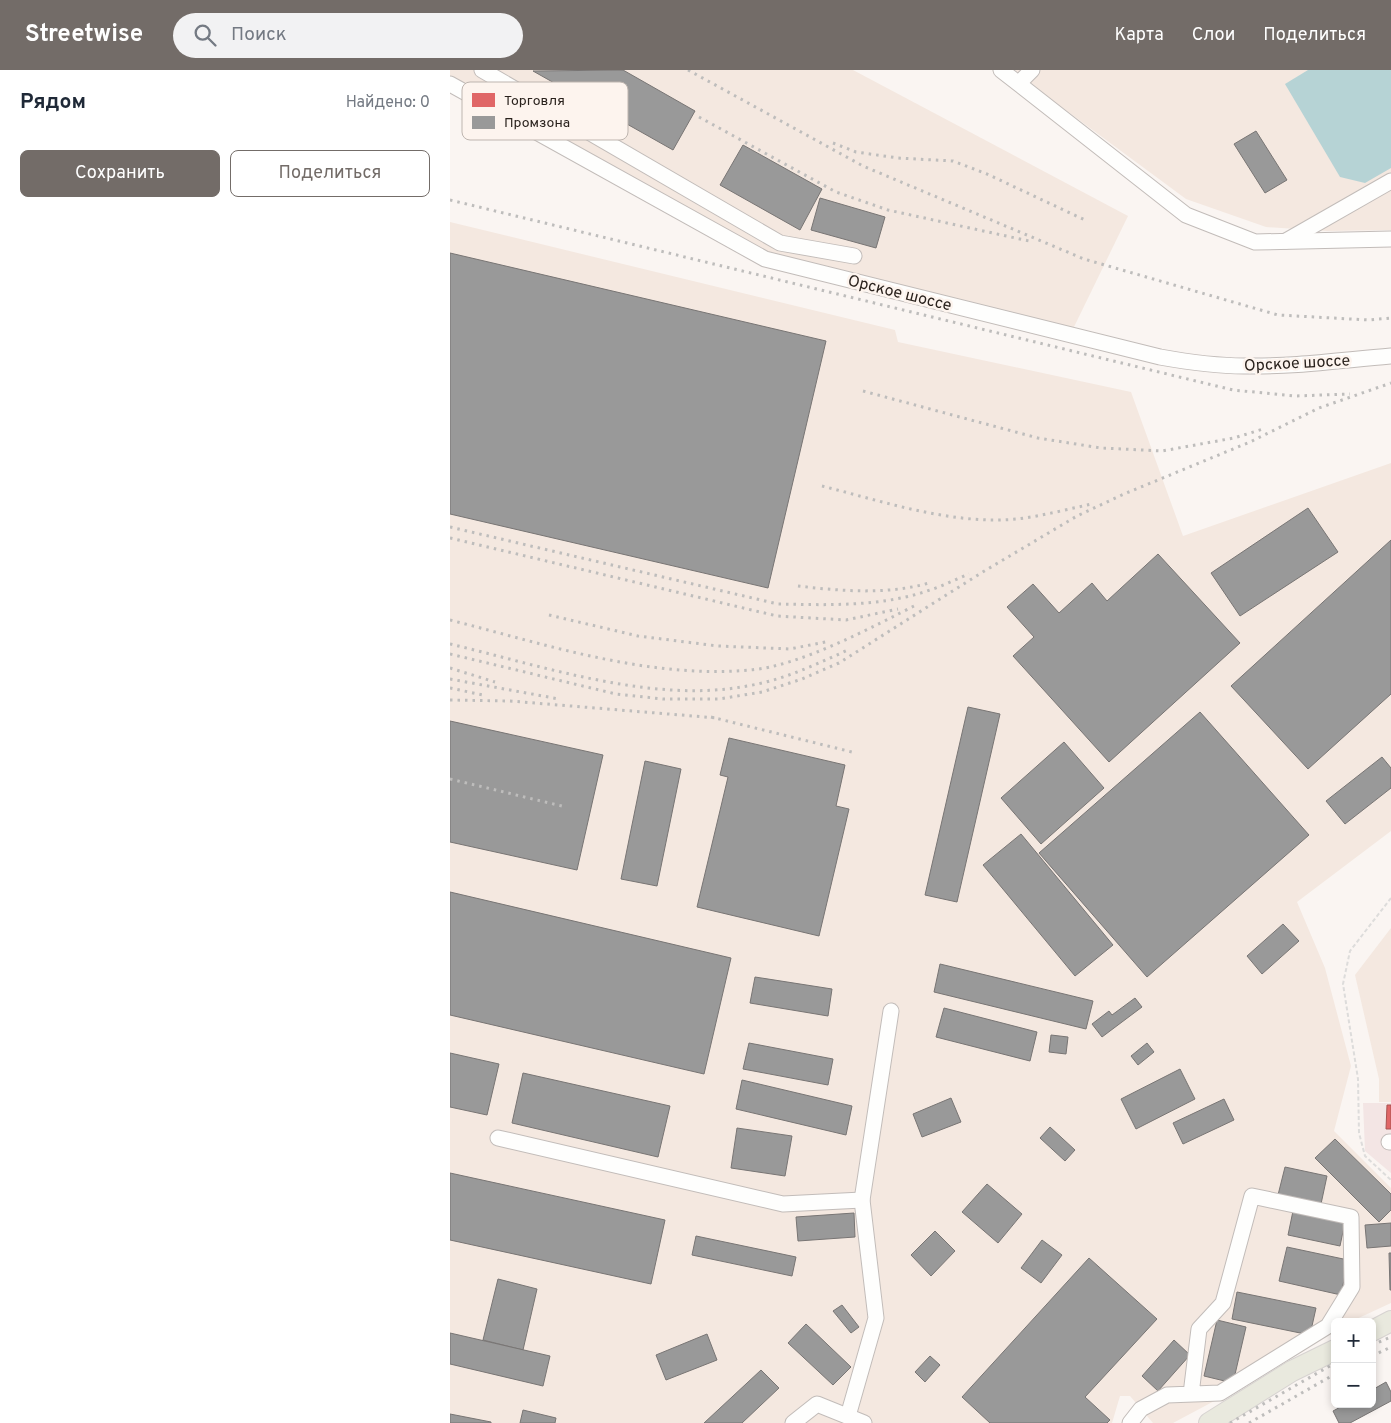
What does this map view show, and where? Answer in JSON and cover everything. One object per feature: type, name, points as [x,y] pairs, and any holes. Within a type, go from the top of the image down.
[{"type":"main road","points":[[1376,1330],[1391,1322]]},
{"type":"main road","points":[[1209,1423],[1292,1371],[1331,1352]]},
{"type":"street","points":[[482,70],[503,82]]},
{"type":"street","points":[[1001,70],[1020,82],[1186,215],[1255,242],[1391,239]]},
{"type":"street","points":[[1020,82],[1032,70]]},
{"type":"street","name":"Орское шоссе","points":[[450,84],[462,91]]},
{"type":"street","name":"Орское шоссе","points":[[551,140],[765,258],[1160,357],[1185,361],[1244,366],[1391,356]]},
{"type":"street","points":[[603,140],[780,243],[854,256]]},
{"type":"street","points":[[1283,242],[1391,181]]},
{"type":"street","points":[[848,1416],[876,1318],[862,1200],[891,1011]]},
{"type":"street","points":[[498,1138],[783,1204],[862,1200]]},
{"type":"street","points":[[1130,1423],[1141,1409],[1167,1395],[1191,1394],[1220,1392],[1328,1326],[1352,1287],[1351,1217],[1252,1196],[1222,1303],[1199,1329],[1191,1394]]},
{"type":"street","points":[[793,1423],[817,1404],[864,1423]]},
{"type":"path","points":[[1391,898],[1350,951],[1343,984],[1358,1080],[1359,1133],[1365,1156],[1391,1180]]},
{"type":"shaded area","points":[[450,70],[853,70],[1128,216],[1072,331],[775,258],[562,140],[628,140],[628,82],[462,82],[462,85],[450,78]]},
{"type":"shaded area","points":[[1015,70],[1391,70],[1391,230],[1327,231],[1266,227],[1186,199],[1052,100]]},
{"type":"shaded area","points":[[450,222],[895,330],[898,342],[1131,392],[1183,536],[1391,463],[1391,831],[1297,902],[1325,968],[1351,1066],[1334,1131],[1391,1188],[1391,1303],[1359,1318],[1331,1318],[1331,1332],[1276,1368],[1173,1423],[1153,1423],[1130,1396],[1120,1396],[1112,1423],[450,1423]]},
{"type":"shaded area","points":[[1391,928],[1391,1102],[1379,1102],[1379,1079],[1355,975]]},
{"type":"shaded area","points":[[1363,1103],[1391,1103],[1391,1173],[1365,1151]]},
{"type":"water","points":[[1308,70],[1391,70],[1391,168],[1365,183],[1340,177],[1285,84]]},
{"type":"building: Торговля","points":[[1387,1105],[1391,1105],[1391,1129],[1386,1129]]},
{"type":"building: Промзона","points":[[623,70],[695,111],[673,150],[628,125],[628,82],[552,82],[533,71]]},
{"type":"building: Промзона","points":[[1256,131],[1287,180],[1265,193],[1234,144]]},
{"type":"building: Промзона","points":[[743,145],[822,189],[800,230],[720,185]]},
{"type":"building: Промзона","points":[[820,198],[885,217],[876,248],[811,230]]},
{"type":"building: Промзона","points":[[450,253],[826,341],[768,588],[450,514]]},
{"type":"building: Промзона","points":[[1308,508],[1338,552],[1240,616],[1211,573]]},
{"type":"building: Промзона","points":[[1391,540],[1391,694],[1308,769],[1231,686]]},
{"type":"building: Промзона","points":[[1158,554],[1240,643],[1109,762],[1013,656],[1034,637],[1007,607],[1033,584],[1059,613],[1092,583],[1107,601]]},
{"type":"building: Промзона","points":[[968,707],[1000,714],[957,902],[925,895]]},
{"type":"building: Промзона","points":[[1200,712],[1309,835],[1147,977],[1039,853]]},
{"type":"building: Промзона","points":[[450,721],[603,755],[577,870],[450,842]]},
{"type":"building: Промзона","points":[[729,738],[845,765],[836,806],[849,809],[819,936],[697,907],[728,777],[720,775]]},
{"type":"building: Промзона","points":[[1064,742],[1104,788],[1041,844],[1001,798]]},
{"type":"building: Промзона","points":[[1382,757],[1391,768],[1391,788],[1345,824],[1326,801]]},
{"type":"building: Промзона","points":[[645,761],[681,769],[657,886],[621,879]]},
{"type":"building: Промзона","points":[[1021,834],[1113,945],[1075,976],[983,865]]},
{"type":"building: Промзона","points":[[450,892],[731,958],[704,1074],[450,1015]]},
{"type":"building: Промзона","points":[[1283,924],[1299,941],[1262,974],[1247,956]]},
{"type":"building: Промзона","points":[[940,964],[1093,1001],[1086,1029],[934,992]]},
{"type":"building: Промзона","points":[[755,977],[832,989],[828,1016],[750,1003]]},
{"type":"building: Промзона","points":[[1135,998],[1142,1007],[1102,1037],[1092,1024],[1109,1011],[1112,1015]]},
{"type":"building: Промзона","points":[[944,1008],[1037,1032],[1030,1061],[936,1037]]},
{"type":"building: Промзона","points":[[1051,1035],[1068,1037],[1066,1054],[1049,1052]]},
{"type":"building: Промзона","points":[[749,1043],[833,1059],[828,1085],[743,1069]]},
{"type":"building: Промзона","points":[[1147,1043],[1154,1052],[1138,1065],[1131,1056]]},
{"type":"building: Промзона","points":[[450,1053],[499,1064],[487,1115],[450,1107]]},
{"type":"building: Промзона","points":[[1180,1069],[1195,1099],[1136,1129],[1121,1099]]},
{"type":"building: Промзона","points":[[523,1073],[670,1106],[658,1157],[512,1123]]},
{"type":"building: Промзона","points":[[742,1080],[852,1106],[846,1135],[736,1109]]},
{"type":"building: Промзона","points":[[951,1098],[961,1122],[922,1137],[913,1114]]},
{"type":"building: Промзона","points":[[1224,1099],[1234,1120],[1183,1144],[1173,1123]]},
{"type":"building: Промзона","points":[[1050,1127],[1075,1150],[1065,1161],[1040,1138]]},
{"type":"building: Промзона","points":[[737,1128],[792,1136],[785,1176],[731,1168]]},
{"type":"building: Промзона","points":[[1335,1139],[1391,1194],[1391,1210],[1379,1222],[1315,1158]]},
{"type":"building: Промзона","points":[[1285,1167],[1327,1176],[1321,1204],[1278,1195]]},
{"type":"building: Промзона","points":[[450,1173],[665,1220],[651,1284],[450,1240]]},
{"type":"building: Промзона","points":[[987,1184],[1022,1214],[998,1243],[962,1212]]},
{"type":"building: Промзона","points":[[1293,1211],[1345,1222],[1340,1246],[1288,1235]]},
{"type":"building: Промзона","points":[[854,1213],[855,1237],[798,1241],[796,1217]]},
{"type":"building: Промзона","points":[[1391,1223],[1391,1246],[1367,1248],[1365,1225]]},
{"type":"building: Промзона","points":[[935,1231],[955,1251],[931,1276],[911,1255]]},
{"type":"building: Промзона","points":[[696,1236],[796,1257],[792,1276],[692,1255]]},
{"type":"building: Промзона","points":[[1042,1240],[1062,1255],[1041,1283],[1021,1268]]},
{"type":"building: Промзона","points":[[1287,1247],[1348,1260],[1341,1295],[1279,1281]]},
{"type":"building: Промзона","points":[[1389,1253],[1391,1253],[1391,1290],[1390,1290]]},
{"type":"building: Промзона","points":[[1089,1258],[1157,1319],[1085,1397],[1110,1420],[1107,1423],[990,1423],[962,1397]]},
{"type":"building: Промзона","points":[[498,1279],[537,1289],[523,1350],[483,1340]]},
{"type":"building: Промзона","points":[[1237,1292],[1316,1308],[1310,1335],[1232,1319]]},
{"type":"building: Промзона","points":[[842,1305],[859,1327],[851,1333],[833,1311]]},
{"type":"building: Промзона","points":[[1217,1320],[1246,1327],[1233,1383],[1204,1376]]},
{"type":"building: Промзона","points":[[806,1324],[851,1367],[833,1385],[788,1343]]},
{"type":"building: Промзона","points":[[450,1333],[550,1356],[543,1386],[450,1364]]},
{"type":"building: Промзона","points":[[707,1334],[717,1360],[666,1380],[656,1355]]},
{"type":"building: Промзона","points":[[1174,1340],[1190,1355],[1158,1391],[1142,1376]]},
{"type":"building: Промзона","points":[[930,1356],[940,1365],[925,1382],[915,1372]]},
{"type":"building: Промзона","points":[[761,1370],[779,1388],[742,1423],[704,1423]]},
{"type":"building: Промзона","points":[[1386,1382],[1391,1392],[1391,1401],[1350,1423],[1339,1423],[1333,1411],[1339,1408],[1376,1408],[1376,1388]]},
{"type":"building: Промзона","points":[[523,1410],[556,1418],[555,1423],[520,1423]]},
{"type":"building: Промзона","points":[[450,1414],[491,1422],[491,1423],[450,1423]]},
{"type":"railway","points":[[688,70],[863,166],[1084,259],[1278,315],[1369,320],[1391,318]]},
{"type":"railway","points":[[699,117],[836,192],[888,210],[1029,241]]},
{"type":"railway","points":[[833,143],[856,152],[898,158],[953,161],[987,174],[1085,220]]},
{"type":"railway","points":[[450,200],[1233,390],[1295,396],[1350,394]]},
{"type":"railway","points":[[450,654],[616,694],[663,699],[719,699],[762,692],[802,679],[839,663],[981,573],[1077,516],[1124,494],[1250,442],[1319,408],[1391,383]]},
{"type":"railway","points":[[863,391],[1038,438],[1101,448],[1162,451],[1234,438],[1263,429]]},
{"type":"railway","points":[[822,486],[919,511],[968,519],[1017,519],[1092,504]]},
{"type":"railway","points":[[450,527],[778,604],[855,604],[893,600],[912,596],[969,574]]},
{"type":"railway","points":[[450,538],[777,616],[846,620],[898,609]]},
{"type":"railway","points":[[798,586],[880,591],[929,583]]},
{"type":"railway","points":[[450,620],[598,658],[636,665],[674,670],[750,670],[791,661],[836,644],[918,604]]},
{"type":"railway","points":[[549,615],[638,636],[718,646],[790,649],[830,641]]},
{"type":"railway","points":[[450,644],[598,680],[674,690],[711,690],[747,686],[774,680],[850,649]]},
{"type":"railway","points":[[450,668],[495,682]]},
{"type":"railway","points":[[450,679],[559,699]]},
{"type":"railway","points":[[450,688],[483,695]]},
{"type":"railway","points":[[450,700],[510,701],[717,718]]},
{"type":"railway","points":[[711,717],[856,753]]},
{"type":"railway","points":[[450,779],[566,807]]},
{"type":"railway","points":[[1376,1343],[1391,1337]]},
{"type":"railway","points":[[1376,1354],[1391,1347]]},
{"type":"railway","points":[[1230,1423],[1331,1365]]},
{"type":"railway","points":[[1249,1423],[1331,1376]]}]
